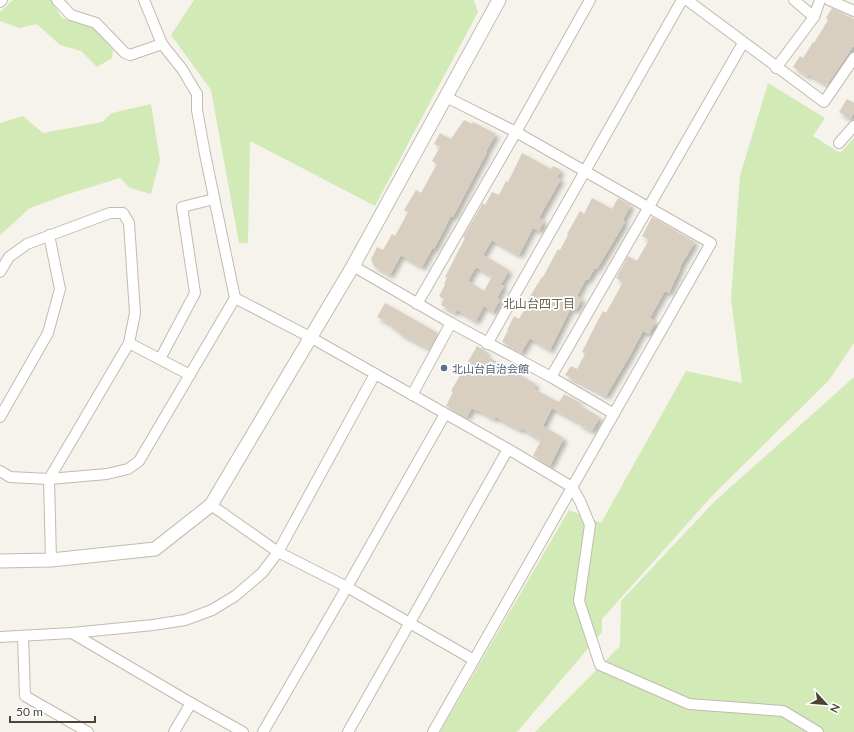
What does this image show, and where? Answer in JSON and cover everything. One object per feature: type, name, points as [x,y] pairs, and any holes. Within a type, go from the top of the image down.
[{"type":"street","points":[[56,0],[71,15],[96,23],[125,53],[130,55],[162,44]]},
{"type":"street","points":[[0,471],[10,477],[49,479],[107,474],[128,469],[139,461],[235,298],[198,118],[197,94],[182,69],[162,44],[144,0]]},
{"type":"street","points":[[0,561],[51,560],[155,549],[211,505],[353,266],[499,0]]},
{"type":"street","points":[[417,304],[590,0]]},
{"type":"street","points":[[487,344],[682,0]]},
{"type":"street","points":[[687,0],[776,68],[824,102],[854,58]]},
{"type":"street","points":[[794,0],[814,17]]},
{"type":"street","points":[[776,68],[814,17],[820,0]]},
{"type":"street","points":[[829,0],[854,10]]},
{"type":"street","points":[[551,377],[743,43]]},
{"type":"street","points":[[433,732],[711,242],[516,132],[446,97]]},
{"type":"street","points":[[839,143],[854,126]]},
{"type":"street","points":[[160,359],[195,293],[182,207],[214,199]]},
{"type":"street","points":[[0,272],[9,257],[27,244],[49,235],[110,213],[124,213],[129,223],[135,313],[129,343],[49,479],[51,560]]},
{"type":"street","points":[[0,417],[48,333],[60,288],[49,235]]},
{"type":"street","points":[[353,266],[487,344],[551,377],[614,414]]},
{"type":"street","points":[[235,298],[375,374],[572,487],[580,501],[590,525],[579,601],[600,665],[689,704],[783,711],[818,732]]},
{"type":"street","points":[[412,395],[450,323]]},
{"type":"street","points":[[129,343],[190,375]]},
{"type":"street","points":[[0,637],[72,633],[153,625],[185,620],[212,610],[235,596],[262,573],[278,552],[375,374]]},
{"type":"street","points":[[263,732],[445,414]]},
{"type":"street","points":[[348,732],[508,449]]},
{"type":"street","points":[[211,505],[278,552],[347,587],[474,660]]},
{"type":"street","points":[[72,633],[191,703],[244,732]]},
{"type":"street","points":[[23,636],[25,696],[88,732]]},
{"type":"street","points":[[174,732],[191,703]]},
{"type":"green space","points":[[13,0],[51,0],[62,18],[94,27],[113,50],[112,58],[97,67],[81,51],[60,45],[37,24],[19,28],[0,21],[0,12]]},
{"type":"green space","points":[[194,0],[474,0],[478,12],[375,206],[250,141],[248,243],[239,243],[211,90],[171,35]]},
{"type":"green space","points":[[768,83],[825,118],[813,136],[840,153],[854,138],[854,343],[829,380],[712,496],[602,619],[602,632],[517,732],[440,732],[569,510],[601,523],[686,371],[742,383],[731,299],[740,176]]},
{"type":"green space","points":[[151,104],[160,160],[151,194],[130,188],[120,178],[65,195],[30,208],[0,235],[0,123],[23,116],[43,133],[102,122],[112,113]]},
{"type":"green space","points":[[854,377],[854,732],[535,732],[620,646],[621,601],[714,502]]},
{"type":"building","points":[[832,8],[854,19],[854,45],[827,85],[808,74],[807,76],[793,67],[800,56],[803,58],[813,42],[814,43],[828,20],[826,18]]},
{"type":"building","points":[[847,99],[854,103],[854,113],[850,119],[839,112]]},
{"type":"building","points":[[464,120],[472,124],[473,122],[496,134],[453,217],[451,216],[434,249],[432,249],[422,267],[401,255],[390,275],[374,266],[371,259],[377,247],[383,250],[392,234],[395,236],[408,212],[404,210],[416,190],[421,193],[437,164],[432,161],[440,147],[434,144],[440,133],[451,139]]},
{"type":"building","points":[[522,153],[551,169],[553,166],[561,170],[557,177],[561,179],[539,218],[544,221],[539,231],[533,228],[519,255],[492,240],[483,255],[509,270],[501,285],[504,286],[497,298],[500,300],[493,312],[484,306],[476,321],[457,310],[455,313],[441,305],[444,299],[439,296],[445,285],[444,284],[447,278],[445,277],[465,238],[463,237],[483,203],[485,205],[492,192],[499,195],[506,181],[508,182]],"holes":[[[476,267],[492,276],[484,291],[468,281]]]},
{"type":"building","points":[[592,198],[612,209],[618,198],[631,205],[623,220],[625,222],[597,269],[595,268],[588,280],[586,279],[577,296],[582,299],[576,310],[571,308],[550,350],[530,338],[521,353],[502,342],[507,330],[514,316],[519,319],[529,302],[527,301],[543,277],[558,249],[560,250],[580,211],[584,214]]},
{"type":"building","points":[[652,217],[695,242],[680,267],[669,293],[665,291],[650,318],[656,322],[649,334],[643,331],[606,396],[565,375],[571,366],[577,369],[585,354],[582,352],[597,322],[603,311],[606,313],[623,282],[616,278],[628,256],[637,261],[649,240],[642,236]]},
{"type":"building","points":[[385,303],[438,333],[430,349],[403,335],[390,324],[377,317]]},
{"type":"building","points":[[477,346],[487,352],[486,356],[521,374],[520,375],[536,384],[534,389],[559,402],[564,394],[581,403],[579,405],[600,417],[592,431],[552,408],[543,426],[564,438],[550,466],[533,456],[541,440],[521,428],[520,430],[496,417],[494,419],[472,408],[467,417],[446,406],[453,392],[451,391]]},
{"type":"place","name":"北山台自治会館","points":[[444,368]]},
{"type":"district","name":"北山台四丁目","points":[[539,303]]}]
